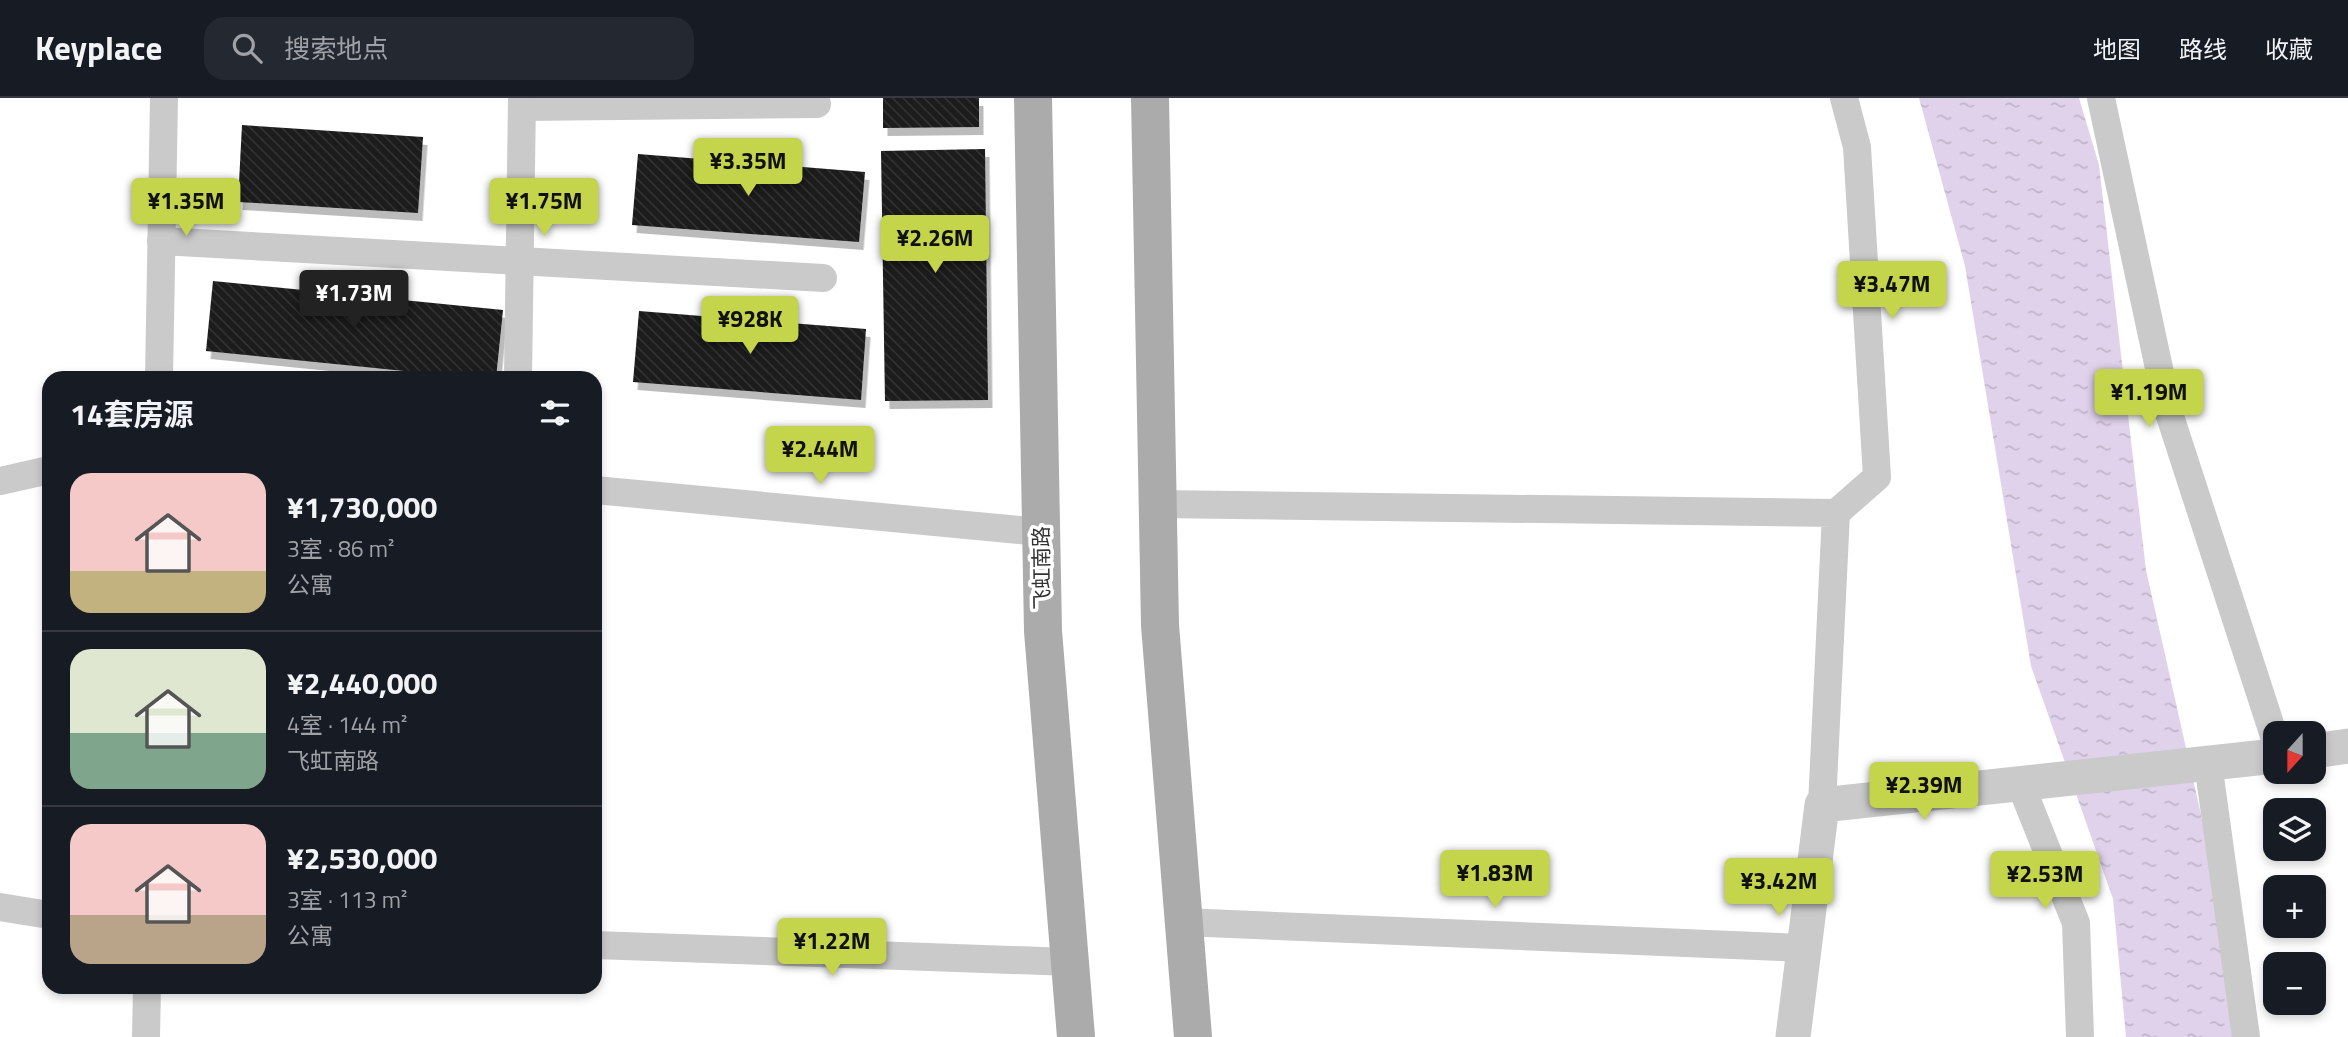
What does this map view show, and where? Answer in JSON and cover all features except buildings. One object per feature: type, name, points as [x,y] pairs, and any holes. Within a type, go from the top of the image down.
[{"type":"main road","name":"飞虹南路","points":[[1033,98],[1043,631],[1076,1037]]},
{"type":"main road","points":[[1150,98],[1160,625],[1193,1037]]},
{"type":"street","points":[[159,371],[164,98]]},
{"type":"street","points":[[1157,504],[1836,513],[1877,477],[1857,147],[1844,98]]},
{"type":"street","points":[[2101,98],[2168,410],[2269,721]]},
{"type":"street","points":[[518,371],[522,102],[817,104]]},
{"type":"street","points":[[161,241],[823,278]]},
{"type":"street","points":[[0,481],[42,472]]},
{"type":"street","points":[[602,491],[1041,531]]},
{"type":"street","points":[[1793,1037],[1822,805],[1836,513]]},
{"type":"street","points":[[2326,749],[2348,746]]},
{"type":"street","points":[[1822,805],[2263,757]]},
{"type":"street","points":[[2208,763],[2246,1037]]},
{"type":"street","points":[[2020,783],[2076,923],[2080,1037]]},
{"type":"street","points":[[0,907],[42,914]]},
{"type":"street","points":[[1184,922],[1804,948]]},
{"type":"street","points":[[602,946],[1070,962]]},
{"type":"street","points":[[146,1037],[147,994]]},
{"type":"water","points":[[1919,98],[2079,98],[2099,165],[2146,570],[2242,997],[2239,1037],[2126,1037],[2113,899],[2031,666],[1965,266]]}]
